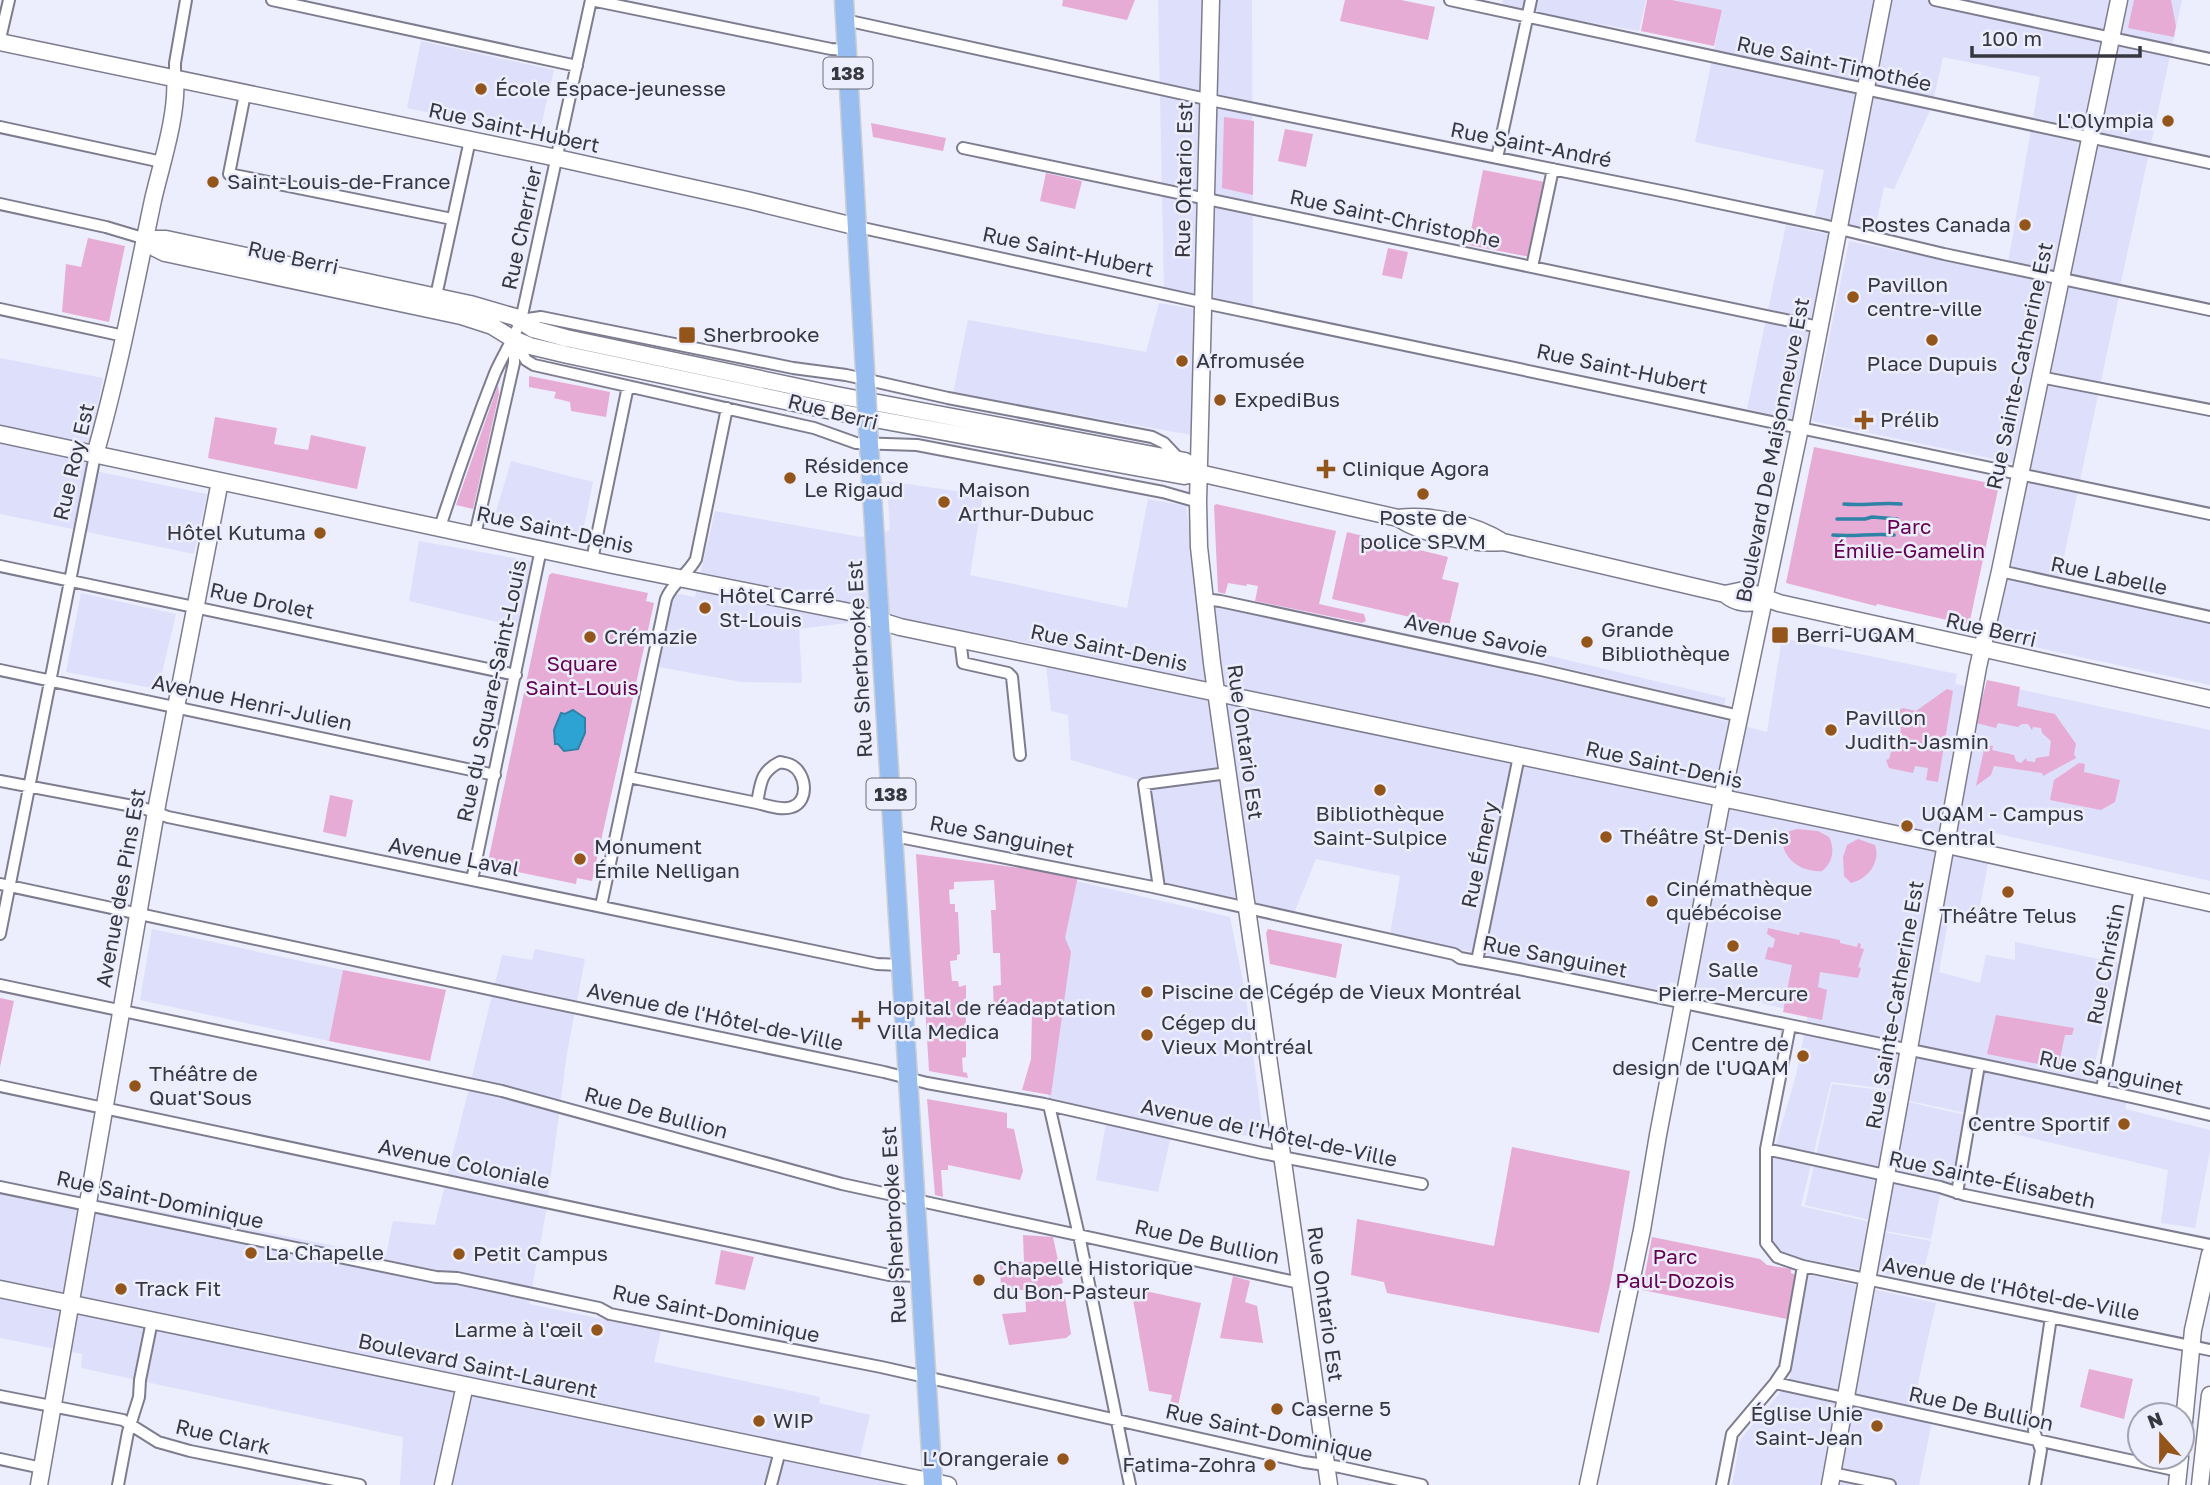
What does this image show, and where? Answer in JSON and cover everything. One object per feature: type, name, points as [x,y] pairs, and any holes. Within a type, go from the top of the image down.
[{"type":"main road","name":"Rue Sherbrooke Est","points":[[844,0],[926,1378],[938,1484]]},
{"type":"street","points":[[0,41],[9,0]]},
{"type":"street","name":"Rue Roy Est","points":[[0,934],[5,885],[29,787],[95,455],[105,426],[162,162],[173,107],[175,63],[187,0]]},
{"type":"street","points":[[272,0],[577,66]]},
{"type":"street","points":[[591,0],[847,50]]},
{"type":"street","name":"Rue Cherrier","points":[[439,527],[474,426],[521,320],[591,0]]},
{"type":"street","name":"Rue Ontario Est","points":[[1211,0],[1198,502],[1204,599],[1329,1485]]},
{"type":"street","name":"Rue Saint-Timothée","points":[[1450,0],[2210,163]]},
{"type":"street","points":[[1497,158],[1531,0]]},
{"type":"street","name":"Boulevard De Maisonneuve Est","points":[[1588,1485],[1642,1230],[1722,799],[1800,428],[1883,0]]},
{"type":"street","points":[[1935,0],[2210,59]]},
{"type":"street","name":"Rue Sainte-Catherine Est","points":[[1831,1479],[1982,649],[2119,0]]},
{"type":"street","name":"Rue Saint-André","points":[[845,20],[2210,310]]},
{"type":"street","name":"Rue Saint-Hubert","points":[[0,41],[557,158],[1202,302],[2210,514]]},
{"type":"street","points":[[245,94],[229,174],[452,219]]},
{"type":"street","points":[[0,127],[162,162]]},
{"type":"street","points":[[436,296],[470,140]]},
{"type":"street","name":"Rue Saint-Christophe","points":[[963,148],[1819,327]]},
{"type":"street","points":[[1532,267],[1553,169]]},
{"type":"street","name":"Rue Berri","points":[[0,204],[106,227],[146,239],[166,239],[436,296],[486,308],[521,320],[533,329],[574,340],[862,400],[1179,459],[1199,472],[1398,518],[1418,516],[1486,531],[1503,542],[1725,594],[1733,600],[1751,604],[1764,600],[2210,699]]},
{"type":"street","name":"Rue Berri","points":[[146,239],[164,253],[461,316],[492,326],[513,340],[568,355],[837,412],[1184,476],[1199,472]]},
{"type":"street","points":[[0,309],[124,335]]},
{"type":"street","name":"Rue Berri","points":[[521,320],[541,317],[866,384],[1152,437],[1164,443],[1179,459]]},
{"type":"street","name":"Rue Cherrier","points":[[475,535],[514,363],[516,351],[513,340]]},
{"type":"street","name":"Rue Berri","points":[[513,340],[526,360],[534,365],[814,428],[856,443],[869,437],[917,444],[1163,492],[1198,502]]},
{"type":"street","points":[[2040,377],[2210,410]]},
{"type":"street","points":[[592,560],[628,386]]},
{"type":"street","points":[[601,906],[666,599],[670,590],[696,559],[727,408]]},
{"type":"street","name":"Rue Saint-Denis","points":[[0,435],[541,550],[856,613],[881,622],[960,639],[1945,844],[2210,903]]},
{"type":"street","name":"Avenue des Pins Est","points":[[39,1485],[175,707],[220,481]]},
{"type":"street","name":"Rue du Square-Saint-Louis","points":[[472,880],[541,550]]},
{"type":"street","name":"Rue Drolet","points":[[0,566],[516,675]]},
{"type":"street","name":"Rue Labelle","points":[[2000,571],[2210,617]]},
{"type":"street","name":"Avenue Savoie","points":[[1204,599],[1220,600],[1541,670],[1740,716]]},
{"type":"street","points":[[960,639],[963,663],[1011,675],[1020,755]]},
{"type":"street","name":"Avenue Henri-Julien","points":[[0,670],[495,775]]},
{"type":"street","name":"Rue Émery","points":[[1477,961],[1520,756]]},
{"type":"street","points":[[629,777],[757,803],[777,807],[791,808],[799,803],[804,792],[800,773],[792,765],[780,762],[769,768],[762,779],[757,803]]},
{"type":"street","points":[[1159,888],[1144,784],[1228,773]]},
{"type":"street","name":"Avenue Laval","points":[[0,781],[43,787],[143,808],[156,814],[821,953],[877,964],[902,965]]},
{"type":"street","name":"Rue Sanguinet","points":[[894,836],[1159,888],[1477,961],[2102,1089],[2210,1115]]},
{"type":"street","name":"Avenue de l'Hôtel-de-Ville","points":[[5,885],[908,1078],[1422,1184]]},
{"type":"street","name":"Rue Christin","points":[[2102,1089],[2140,888]]},
{"type":"street","name":"Rue De Bullion","points":[[0,985],[502,1091],[842,1184],[1300,1283]]},
{"type":"street","name":"Avenue de l'Hôtel-de-Ville","points":[[1790,1026],[1766,1149],[1766,1243],[1777,1257],[1803,1266],[2210,1350]]},
{"type":"street","points":[[1957,1193],[1979,1065]]},
{"type":"street","name":"Avenue Coloniale","points":[[0,1086],[889,1275],[920,1276]]},
{"type":"street","points":[[1049,1105],[1130,1485]]},
{"type":"street","name":"Rue Sainte-Élisabeth","points":[[1766,1149],[1941,1187],[1957,1193],[2210,1245]]},
{"type":"street","name":"Rue Saint-Dominique","points":[[0,1187],[436,1277],[457,1278],[599,1308],[610,1314],[881,1367],[1304,1462],[1422,1485]]},
{"type":"street","points":[[2186,1401],[2193,1330],[2210,1254]]},
{"type":"street","points":[[1722,1485],[1732,1434],[1785,1368],[1803,1266]]},
{"type":"street","name":"Boulevard Saint-Laurent","points":[[0,1289],[938,1484]]},
{"type":"street","points":[[2035,1485],[2040,1450],[2034,1432],[2051,1317]]},
{"type":"street","points":[[118,1485],[139,1397],[152,1321]]},
{"type":"street","name":"Rue De Bullion","points":[[1775,1383],[2126,1460]]},
{"type":"street","points":[[443,1485],[465,1385]]},
{"type":"street","name":"Rue Clark","points":[[0,1395],[123,1420],[158,1442],[190,1451],[360,1485]]},
{"type":"street","points":[[2204,1481],[2210,1395]]},
{"type":"street","points":[[771,1485],[780,1451]]},
{"type":"street","points":[[0,1459],[42,1468]]},
{"type":"street","points":[[1831,1479],[1890,1485]]},
{"type":"shaded area","points":[[1158,0],[1252,0],[1253,307],[1164,287]]},
{"type":"shaded area","points":[[1503,0],[1646,0],[1639,31],[1502,7]]},
{"type":"shaded area","points":[[1675,0],[2182,0],[2120,287],[2008,263],[2040,77],[1943,57],[1932,106],[1894,189],[1884,187],[1874,233],[1815,216],[1824,170],[1695,142],[1722,11]]},
{"type":"shaded area","name":"École Espace-jeunesse","points":[[421,41],[554,70],[539,135],[407,108]]},
{"type":"shaded area","points":[[1786,225],[1830,235],[1794,419],[1747,409]]},
{"type":"shaded area","name":"Place Dupuis","points":[[1849,241],[2050,282],[2013,463],[1812,421]]},
{"type":"shaded area","points":[[2066,284],[2119,296],[2059,580],[2210,611],[2210,685],[1993,638]]},
{"type":"shaded area","points":[[1159,303],[1194,309],[1192,435],[953,393],[968,320],[1146,352]]},
{"type":"shaded area","points":[[0,358],[103,378],[85,469],[207,494],[194,554],[0,514]]},
{"type":"shaded area","points":[[511,461],[593,482],[582,536],[495,515]]},
{"type":"shaded area","points":[[887,481],[983,495],[970,575],[1127,608],[1148,499],[1186,506],[1198,600],[1684,710],[1767,732],[1782,638],[1957,674],[1955,684],[1990,690],[1994,684],[2210,730],[2210,881],[1994,833],[1977,921],[1949,916],[1939,972],[1980,983],[1986,955],[2015,960],[2015,942],[2119,963],[2092,1075],[2132,1080],[2125,1109],[2210,1130],[2210,1152],[2195,1228],[2161,1223],[2168,1170],[1966,1123],[1967,1113],[1905,1100],[1906,1091],[1831,1082],[1801,1206],[1870,1222],[1805,1205],[1832,1084],[1904,1093],[1904,1101],[1965,1115],[1954,1194],[1940,1194],[1931,1239],[1869,1228],[1869,1224],[1867,1229],[1931,1241],[1921,1281],[1788,1256],[1771,1242],[1771,1161],[1796,1075],[1808,1014],[1670,982],[1668,992],[1390,935],[1400,876],[1316,859],[1294,913],[1162,884],[1146,782],[1071,760],[1068,715],[1051,711],[1044,646],[895,617],[799,629],[802,683],[741,682],[659,667],[673,593],[695,597],[715,511],[861,537],[890,530]]},
{"type":"shaded area","points":[[419,541],[531,561],[518,627],[409,601]]},
{"type":"shaded area","points":[[81,593],[176,614],[158,689],[66,672]]},
{"type":"shaded area","points":[[1542,654],[1726,698],[1724,705],[1540,662]]},
{"type":"shaded area","name":"Cégep du Vieux Montréal","points":[[1059,877],[1230,917],[1245,991],[1264,1139],[1174,1123],[1158,1192],[1096,1180],[1107,1117],[1049,1105],[1041,996]]},
{"type":"shaded area","points":[[152,929],[343,970],[329,1041],[140,1000]]},
{"type":"shaded area","points":[[535,949],[585,959],[567,1053],[546,1212],[529,1304],[661,1331],[654,1362],[820,1397],[819,1403],[870,1415],[858,1465],[929,1485],[400,1485],[403,1437],[81,1368],[82,1354],[0,1338],[0,1180],[386,1256],[393,1221],[435,1225],[502,955],[532,960]]},
{"type":"shaded area","points":[[1809,1275],[1936,1303],[1911,1414],[1932,1421],[1919,1485],[1732,1485],[1740,1440],[1789,1382]]},
{"type":"green space","points":[[1063,0],[1135,0],[1127,20],[1062,6]]},
{"type":"green space","points":[[1345,0],[1401,0],[1435,7],[1428,40],[1340,21]]},
{"type":"green space","points":[[1647,0],[1672,0],[1722,10],[1714,46],[1641,31]]},
{"type":"green space","points":[[2134,0],[2171,0],[2176,26],[2174,37],[2128,28]]},
{"type":"green space","points":[[1224,117],[1254,121],[1253,195],[1222,188]]},
{"type":"green space","points":[[871,123],[946,138],[943,151],[873,137]]},
{"type":"green space","points":[[1285,129],[1313,134],[1306,167],[1278,161]]},
{"type":"green space","points":[[1483,170],[1545,182],[1530,257],[1468,245]]},
{"type":"green space","points":[[1046,173],[1082,181],[1075,209],[1040,201]]},
{"type":"green space","points":[[88,238],[125,246],[109,322],[62,312],[66,264],[81,267]]},
{"type":"green space","points":[[1388,248],[1408,252],[1402,279],[1382,275]]},
{"type":"green space","points":[[529,376],[610,392],[606,417],[571,411],[570,402],[554,398],[556,392],[529,387]]},
{"type":"green space","points":[[498,385],[499,394],[473,509],[456,505]]},
{"type":"green space","points":[[215,417],[277,428],[274,444],[308,450],[311,435],[366,447],[357,489],[208,458]]},
{"type":"green space","name":"Parc Émilie-Gamelin","points":[[1814,447],[1999,485],[1969,625],[1877,604],[1876,606],[1786,583]]},
{"type":"green space","points":[[1216,504],[1336,531],[1319,604],[1364,614],[1366,621],[1362,623],[1255,601],[1258,586],[1228,583],[1225,594],[1218,592]]},
{"type":"green space","points":[[1347,532],[1448,557],[1442,579],[1459,583],[1449,626],[1332,599]]},
{"type":"green space","name":"Square Saint-Louis","points":[[552,573],[648,593],[646,601],[654,603],[592,881],[577,878],[576,884],[493,867],[488,862],[549,575]]},
{"type":"green space","points":[[1987,680],[2020,687],[2017,706],[2055,714],[2076,744],[2076,758],[2043,776],[2042,773],[1994,766],[1991,775],[1976,786],[1985,745],[1993,746],[1992,750],[2014,755],[2016,761],[2021,763],[2026,758],[2027,761],[2035,762],[2036,758],[2049,756],[2051,741],[2042,733],[2041,728],[2033,727],[2032,730],[2028,724],[2018,727],[1998,723],[1996,728],[1976,723]]},
{"type":"green space","points":[[1947,689],[1953,691],[1938,782],[1926,780],[1928,768],[1915,766],[1913,773],[1889,768],[1886,760],[1889,759],[1892,749],[1897,748],[1901,728],[1896,726],[1899,719],[1896,718],[1897,711],[1903,708],[1916,711]]},
{"type":"green space","points":[[2079,763],[2085,764],[2084,772],[2120,780],[2115,802],[2101,810],[2050,800],[2054,780]]},
{"type":"green space","points":[[330,795],[353,800],[346,837],[323,832]]},
{"type":"green space","points":[[1797,829],[1818,831],[1829,837],[1832,856],[1822,871],[1800,867],[1789,858],[1783,845],[1783,837],[1787,832]]},
{"type":"green space","points":[[1858,839],[1875,845],[1876,858],[1868,874],[1851,883],[1844,876],[1843,857],[1847,845]]},
{"type":"green space","points":[[916,854],[1078,876],[1065,938],[1071,952],[1051,1095],[1022,1090],[1031,1059],[1032,1014],[994,1012],[993,986],[1001,985],[1000,953],[993,953],[991,910],[996,910],[994,880],[954,882],[954,889],[949,890],[950,904],[955,904],[955,912],[958,912],[960,954],[957,955],[957,960],[950,961],[952,981],[958,981],[959,987],[966,985],[966,1057],[962,1058],[963,1072],[967,1073],[968,1078],[929,1071]]},
{"type":"green space","points":[[1768,928],[1840,940],[1840,943],[1857,947],[1858,943],[1861,944],[1860,948],[1864,949],[1858,967],[1861,968],[1858,978],[1820,972],[1818,987],[1827,990],[1822,1020],[1783,1012],[1792,965],[1765,959],[1768,947],[1773,948],[1775,939],[1767,934]]},
{"type":"green space","points":[[1268,929],[1342,944],[1336,978],[1270,964],[1266,933]]},
{"type":"green space","points":[[343,970],[446,990],[430,1061],[329,1041]]},
{"type":"green space","points":[[0,998],[14,1001],[0,1067]]},
{"type":"green space","points":[[1996,1015],[2074,1028],[2072,1035],[2065,1035],[2058,1068],[1987,1054]]},
{"type":"green space","points":[[927,1099],[1007,1113],[1007,1128],[1014,1129],[1023,1171],[1020,1180],[948,1165],[948,1170],[941,1170],[943,1197],[935,1195]]},
{"type":"green space","points":[[1512,1147],[1630,1171],[1599,1333],[1387,1293],[1384,1282],[1351,1275],[1357,1219],[1494,1246]]},
{"type":"green space","points":[[1023,1235],[1053,1237],[1063,1283],[1057,1285],[1060,1298],[1065,1297],[1071,1334],[1066,1338],[1009,1345],[1002,1314],[1026,1312],[1025,1290],[1001,1290],[1000,1263],[1024,1262]]},
{"type":"green space","name":"Parc Paul-Dozois","points":[[1652,1237],[1760,1259],[1767,1265],[1791,1269],[1791,1273],[1796,1275],[1787,1319],[1642,1290]]},
{"type":"green space","points":[[721,1250],[754,1257],[745,1290],[715,1284]]},
{"type":"green space","points":[[1233,1276],[1250,1281],[1245,1302],[1257,1306],[1263,1343],[1220,1338]]},
{"type":"green space","points":[[1131,1288],[1201,1303],[1175,1419],[1167,1417],[1172,1395],[1149,1391]]},
{"type":"green space","points":[[2089,1369],[2133,1379],[2124,1419],[2080,1407]]},
{"type":"water","points":[[573,710],[585,718],[585,733],[578,749],[564,751],[555,744],[554,730],[561,713]]},
{"type":"waterway","points":[[1844,504],[1901,504]]},
{"type":"waterway","points":[[1837,519],[1897,519]]},
{"type":"waterway","points":[[1833,535],[1894,535]]},
{"type":"waterway","points":[[1877,549],[1890,551]]},
{"type":"place","name":"École Espace-jeunesse","points":[[481,89]]},
{"type":"place","name":"L'Olympia","points":[[2168,121]]},
{"type":"place","name":"Saint-Louis-de-France","points":[[213,182]]},
{"type":"place","name":"Postes Canada","points":[[2025,225]]},
{"type":"place","name":"Pavillon centre-ville","points":[[1853,297]]},
{"type":"place","name":"Sherbrooke","points":[[687,335]]},
{"type":"place","name":"Place Dupuis","points":[[1932,340]]},
{"type":"place","name":"Afromusée","points":[[1182,361]]},
{"type":"place","name":"ExpediBus","points":[[1220,400]]},
{"type":"place","name":"Prélib","points":[[1864,420]]},
{"type":"place","name":"Clinique Agora","points":[[1326,469]]},
{"type":"place","name":"Résidence Le Rigaud","points":[[790,478]]},
{"type":"place","name":"Poste de police SPVM","points":[[1423,494]]},
{"type":"place","name":"Maison Arthur-Dubuc","points":[[944,502]]},
{"type":"place","name":"Hôtel Kutuma","points":[[320,533]]},
{"type":"place","name":"Hôtel Carré St-Louis","points":[[705,608]]},
{"type":"place","name":"Berri-UQAM","points":[[1780,635]]},
{"type":"place","name":"Crémazie","points":[[590,637]]},
{"type":"place","name":"Grande Bibliothèque","points":[[1587,642]]},
{"type":"place","name":"Pavillon Judith-Jasmin","points":[[1831,730]]},
{"type":"place","name":"Bibliothèque Saint-Sulpice","points":[[1380,790]]},
{"type":"place","name":"UQAM - Campus Central","points":[[1907,826]]},
{"type":"place","name":"Théâtre St-Denis","points":[[1606,837]]},
{"type":"place","name":"Monument Émile Nelligan","points":[[580,859]]},
{"type":"place","name":"Théâtre Telus","points":[[2008,892]]},
{"type":"place","name":"Cinémathèque québécoise","points":[[1652,901]]},
{"type":"place","name":"Salle Pierre-Mercure","points":[[1733,946]]},
{"type":"place","name":"Piscine de Cégép de Vieux Montréal","points":[[1147,992]]},
{"type":"place","name":"Hopital de réadaptation Villa Medica","points":[[861,1020]]},
{"type":"place","name":"Cégep du Vieux Montréal","points":[[1147,1035]]},
{"type":"place","name":"Centre de design de l'UQAM","points":[[1803,1056]]},
{"type":"place","name":"Théâtre de Quat'Sous","points":[[135,1086]]},
{"type":"place","name":"Centre Sportif","points":[[2124,1124]]},
{"type":"place","name":"La Chapelle","points":[[251,1253]]},
{"type":"place","name":"Petit Campus","points":[[459,1254]]},
{"type":"place","name":"Chapelle Historique du Bon-Pasteur","points":[[979,1280]]},
{"type":"place","name":"Track Fit","points":[[121,1289]]},
{"type":"place","name":"Larme à l'œil","points":[[597,1330]]},
{"type":"place","name":"Caserne 5","points":[[1277,1409]]},
{"type":"place","name":"WIP","points":[[759,1421]]},
{"type":"place","name":"Église Unie Saint-Jean","points":[[1877,1426]]},
{"type":"place","name":"L’Orangeraie","points":[[1063,1459]]},
{"type":"place","name":"Fatima-Zohra","points":[[1270,1465]]}]
